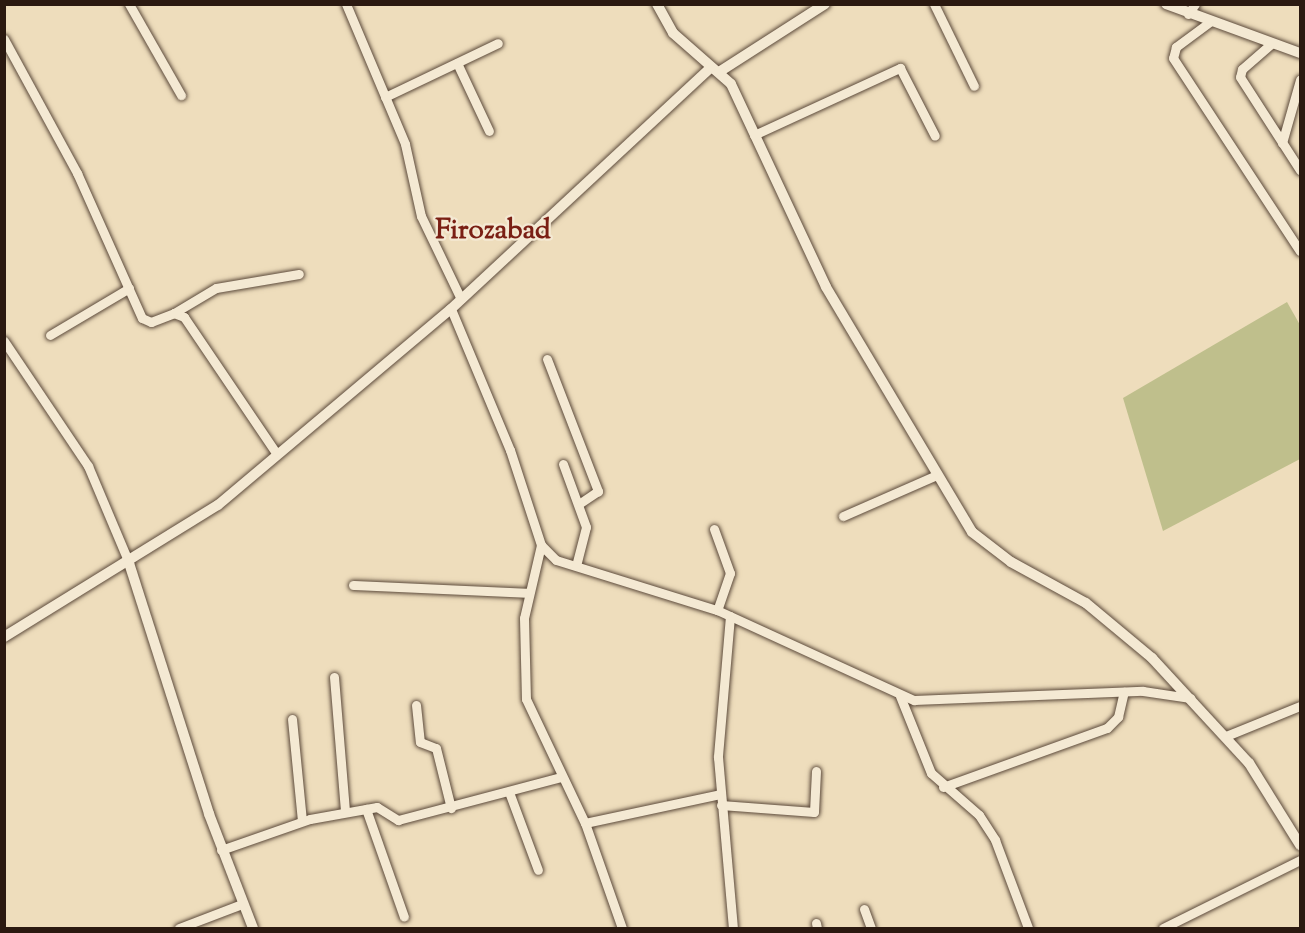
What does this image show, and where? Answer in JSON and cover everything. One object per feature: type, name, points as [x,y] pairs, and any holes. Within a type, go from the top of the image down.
[{"type":"street","points":[[129,4],[181,95]]},
{"type":"street","points":[[346,4],[405,144],[420,216],[461,299]]},
{"type":"street","points":[[657,4],[673,33],[731,84],[811,259],[937,475],[983,543],[1104,616],[1227,736],[1300,844]]},
{"type":"street","points":[[4,637],[200,519],[276,453],[451,309],[715,70],[825,4]]},
{"type":"street","points":[[934,4],[974,86]]},
{"type":"street","points":[[1166,4],[1188,14],[1300,53]]},
{"type":"street","points":[[1188,14],[1196,4]]},
{"type":"street","points":[[1210,21],[1176,47],[1173,58],[1300,251]]},
{"type":"street","points":[[4,39],[67,153],[129,288],[147,321],[174,313],[216,288],[299,274]]},
{"type":"street","points":[[385,97],[498,43]]},
{"type":"street","points":[[1272,43],[1240,73],[1300,170]]},
{"type":"street","points":[[457,63],[489,131]]},
{"type":"street","points":[[754,135],[900,68],[935,136]]},
{"type":"street","points":[[1282,143],[1300,80]]},
{"type":"street","points":[[50,334],[129,288]]},
{"type":"street","points":[[451,309],[510,450],[541,545],[556,560],[717,610],[900,696],[926,700],[1124,692],[1190,698]]},
{"type":"street","points":[[174,313],[184,317],[276,453]]},
{"type":"street","points":[[4,341],[88,466],[129,562],[221,850],[253,928]]},
{"type":"street","points":[[547,359],[598,491],[579,504]]},
{"type":"street","points":[[563,464],[586,527],[576,566]]},
{"type":"street","points":[[843,516],[937,475]]},
{"type":"street","points":[[714,529],[730,573],[717,610]]},
{"type":"street","points":[[541,545],[527,593],[524,683],[561,777],[585,823],[622,928]]},
{"type":"street","points":[[353,585],[527,593]]},
{"type":"street","points":[[730,616],[720,794],[733,928]]},
{"type":"street","points":[[334,677],[345,812]]},
{"type":"street","points":[[943,787],[1107,728],[1118,717],[1124,692]]},
{"type":"street","points":[[900,696],[931,773],[943,787],[979,815],[995,840],[1028,928]]},
{"type":"street","points":[[416,705],[420,742],[436,748],[451,808]]},
{"type":"street","points":[[1227,736],[1300,706]]},
{"type":"street","points":[[292,719],[302,821]]},
{"type":"street","points":[[721,805],[814,812],[816,771]]},
{"type":"street","points":[[221,850],[302,821],[366,808],[382,808],[398,820],[451,808],[561,777]]},
{"type":"street","points":[[509,792],[538,870]]},
{"type":"street","points":[[585,823],[720,794]]},
{"type":"street","points":[[366,808],[404,917]]},
{"type":"street","points":[[1163,928],[1300,860]]},
{"type":"street","points":[[179,928],[242,904]]},
{"type":"street","points":[[864,909],[871,928]]},
{"type":"green space","points":[[1287,302],[1300,325],[1300,459],[1163,531],[1123,398]]},
{"type":"district","name":"Firozabad","points":[[493,231]]}]
